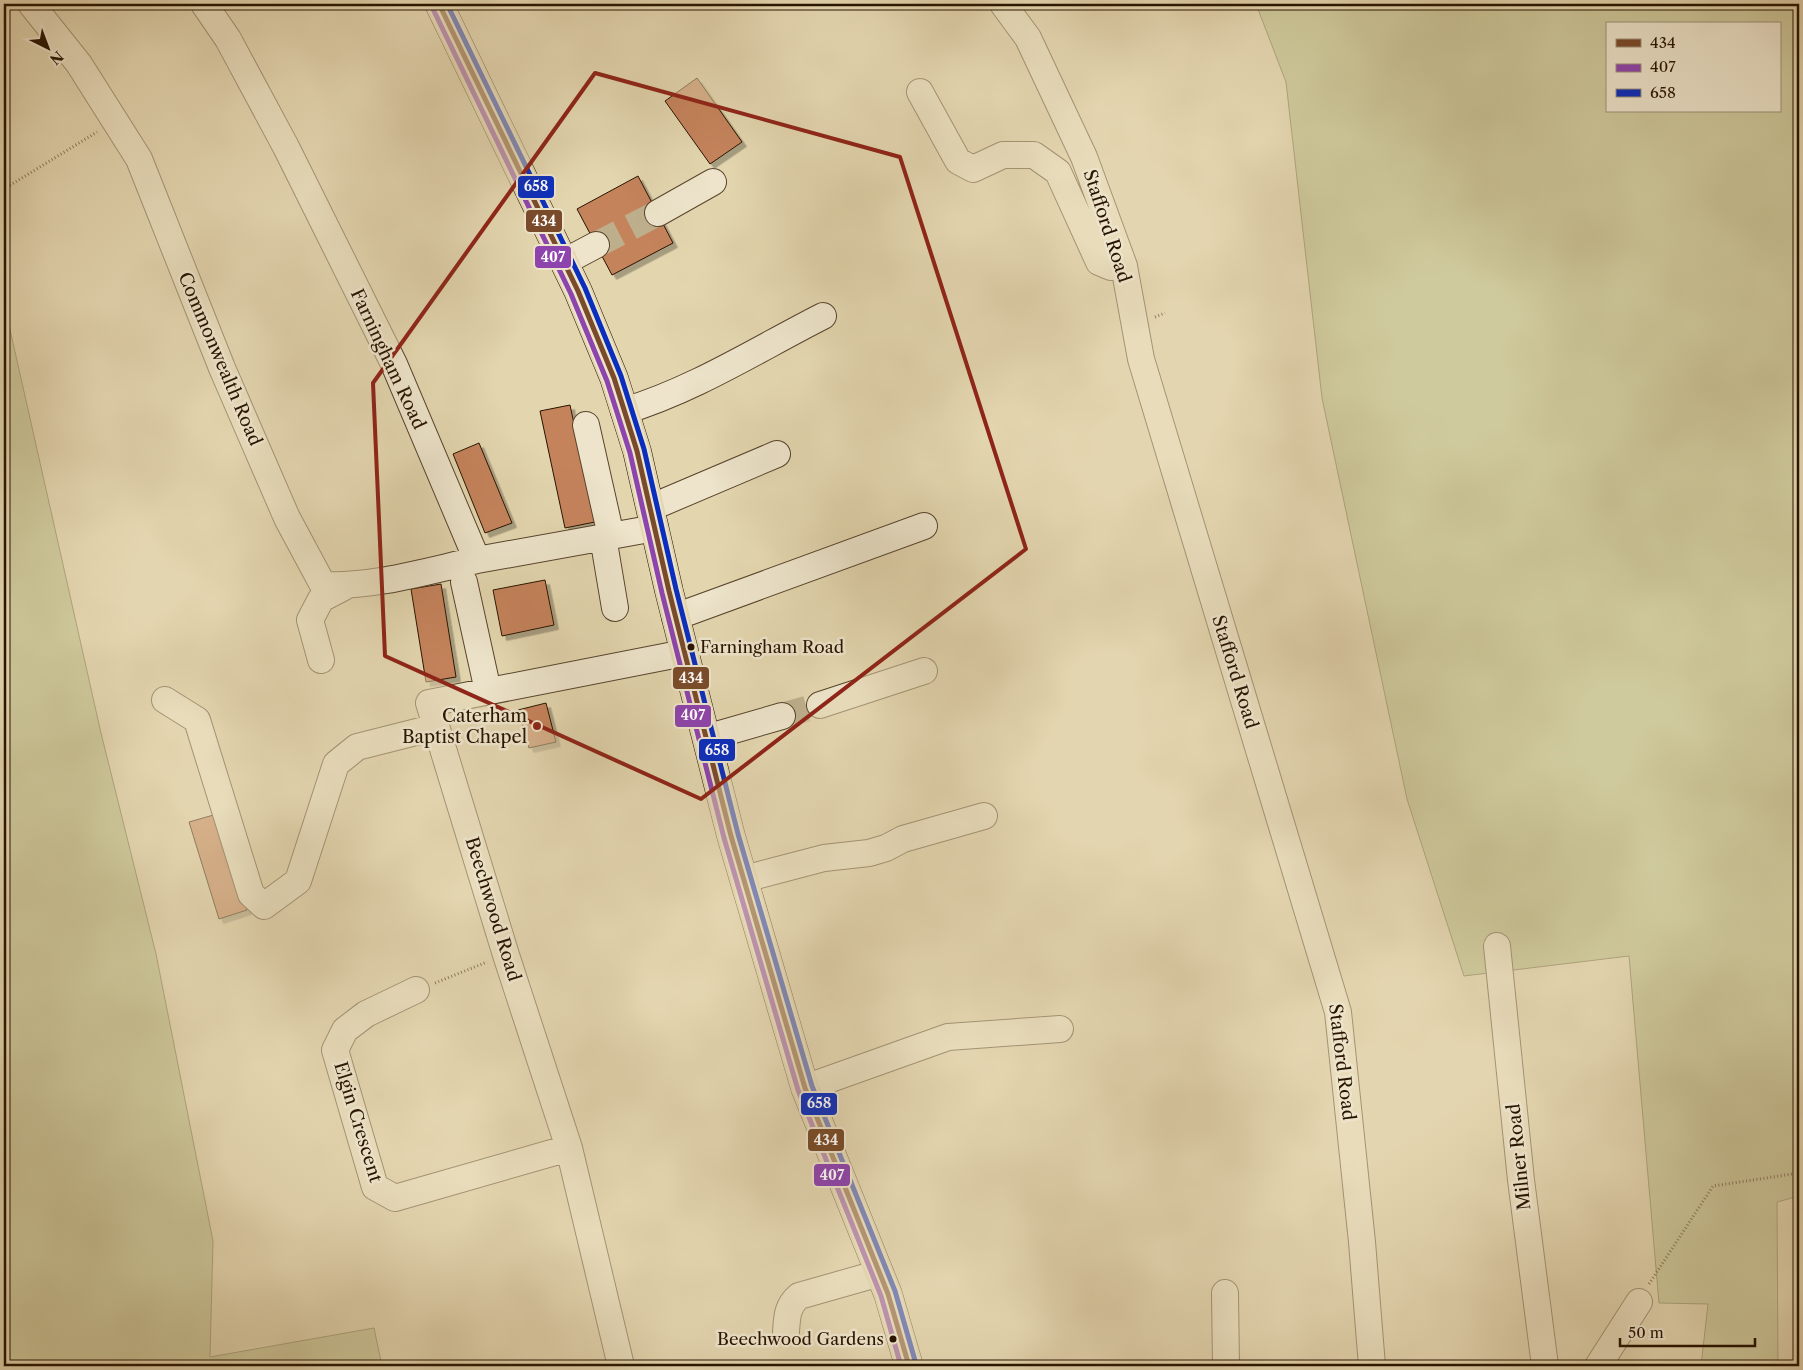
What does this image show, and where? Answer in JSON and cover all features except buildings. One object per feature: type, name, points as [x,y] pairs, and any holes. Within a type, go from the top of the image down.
[{"type":"main road","points":[[440,4],[564,262],[614,378],[638,451],[675,616],[706,738],[744,879],[805,1088],[880,1273],[909,1366]]},
{"type":"street","name":"Commonwealth Road","points":[[32,4],[79,64],[139,159],[222,368],[287,518],[323,585],[346,586],[388,580],[477,560]]},
{"type":"street","name":"Farningham Road","points":[[204,4],[228,39],[286,147],[394,364],[477,560]]},
{"type":"street","name":"Stafford Road","points":[[1003,4],[1028,38],[1080,148],[1124,266],[1140,359],[1338,1012],[1362,1242],[1372,1366]]},
{"type":"street","points":[[920,92],[958,161],[972,170],[1003,155],[1034,155],[1058,172],[1099,262],[1111,267],[1124,266]]},
{"type":"street","points":[[658,213],[713,182]]},
{"type":"street","points":[[564,262],[596,245]]},
{"type":"street","points":[[624,411],[648,404],[709,376],[823,316]]},
{"type":"street","points":[[586,425],[607,537],[615,608]]},
{"type":"street","points":[[477,560],[607,537],[653,518],[777,454]]},
{"type":"street","points":[[675,616],[924,526]]},
{"type":"street","points":[[464,582],[488,691]]},
{"type":"street","points":[[321,660],[310,620],[321,598],[346,586]]},
{"type":"street","name":"Beechwood Road","points":[[620,1366],[569,1148],[506,955],[429,703],[684,653]]},
{"type":"street","points":[[820,705],[924,672]]},
{"type":"street","points":[[165,700],[196,720],[251,894],[264,906],[298,881],[336,764],[357,747],[436,727]]},
{"type":"street","points":[[706,738],[782,716]]},
{"type":"street","points":[[744,879],[824,858],[869,853],[903,839],[984,816]]},
{"type":"street","name":"Milner Road","points":[[1497,946],[1520,1180],[1545,1366]]},
{"type":"street","name":"Elgin Crescent","points":[[416,990],[366,1014],[345,1030],[335,1050],[375,1187],[395,1198],[569,1148]]},
{"type":"street","points":[[805,1088],[948,1037],[1060,1029]]},
{"type":"street","points":[[786,1332],[788,1310],[792,1302],[799,1296],[880,1273]]},
{"type":"street","points":[[1225,1293],[1226,1366]]},
{"type":"street","points":[[1598,1366],[1638,1302]]},
{"type":"path","points":[[4,189],[114,121]]},
{"type":"path","points":[[416,990],[506,955]]},
{"type":"path","points":[[1638,1302],[1713,1186],[1799,1173]]},
{"type":"highlighted area","points":[[595,73],[900,157],[1026,549],[701,799],[385,656],[373,383]]},
{"type":"green space","points":[[1256,4],[1799,4],[1799,1196],[1777,1202],[1778,1366],[1701,1366],[1708,1304],[1659,1303],[1629,956],[1464,976],[1407,799],[1322,398],[1286,82]]},
{"type":"green space","points":[[4,303],[101,733],[156,954],[213,1241],[210,1357],[374,1328],[382,1366],[4,1366]]},
{"type":"tunnel","points":[[596,245],[658,213]]},
{"type":"tunnel","points":[[782,716],[820,705]]},
{"type":"transit line","name":"434","points":[[439,4],[578,291],[614,378],[637,451],[669,591],[731,836],[805,1088],[888,1294],[909,1366]]},
{"type":"transit line","name":"658","points":[[447,4],[585,288],[621,376],[644,449],[676,589],[738,834],[812,1086],[895,1291],[916,1364]]},
{"type":"transit line","name":"407","points":[[432,7],[571,294],[607,381],[630,453],[662,593],[724,838],[798,1090],[881,1296],[901,1366]]},
{"type":"place","name":"Farningham Road","points":[[691,647]]},
{"type":"place","name":"Caterham Baptist Chapel","points":[[537,726]]},
{"type":"place","name":"Beechwood Gardens","points":[[893,1339]]}]
